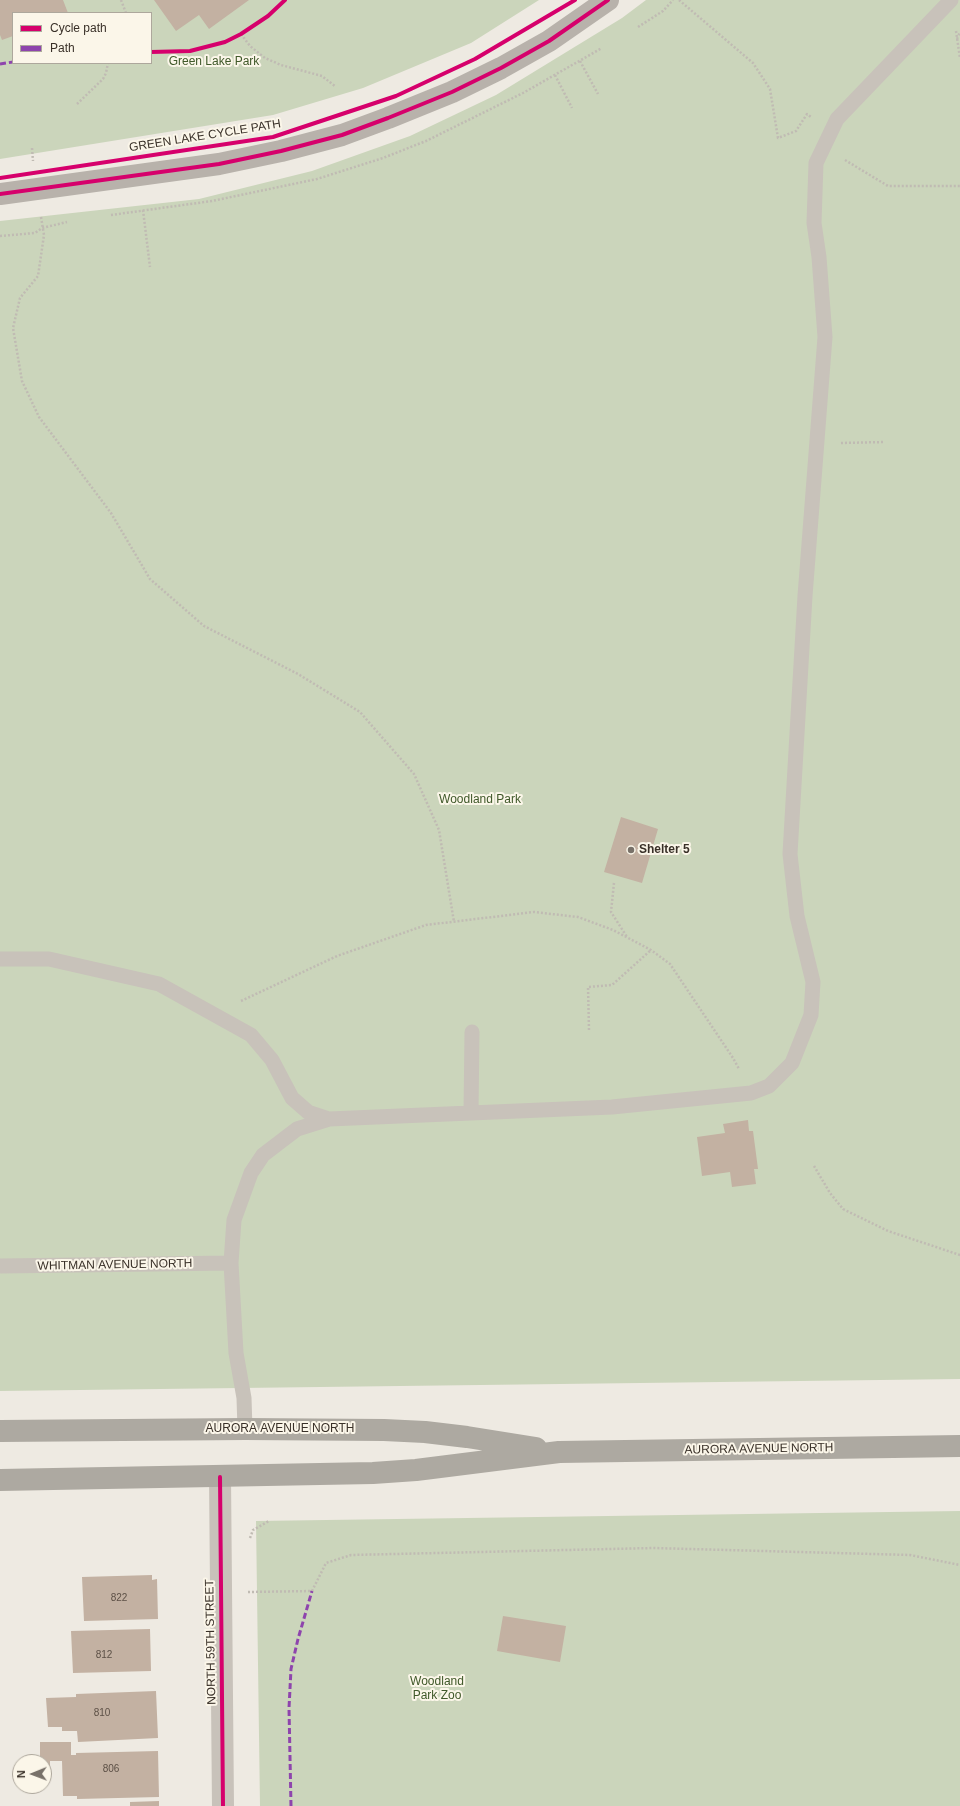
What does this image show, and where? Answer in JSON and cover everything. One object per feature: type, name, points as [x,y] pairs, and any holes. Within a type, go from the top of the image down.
[{"type":"highway","name":"AURORA AVENUE NORTH","points":[[0,1431],[245,1428],[384,1430],[425,1432],[467,1437],[558,1452]]},
{"type":"highway","name":"AURORA AVENUE NORTH","points":[[0,1480],[373,1474],[558,1452],[960,1446]]},
{"type":"street","points":[[0,194],[218,164],[281,151],[342,135],[452,92],[501,68],[548,41],[608,0]]},
{"type":"street","name":"NORTH 59TH STREET","points":[[220,1477],[223,1806]]},
{"type":"lane","points":[[245,1428],[244,1398],[236,1353],[231,1263],[234,1220],[251,1173],[259,1161],[264,1155],[297,1129],[330,1119],[612,1107],[751,1093],[769,1086],[792,1062],[811,1015],[813,982],[797,916],[790,854],[805,596],[825,337],[819,257],[814,223],[816,163],[837,119],[951,0]]},
{"type":"lane","points":[[0,959],[49,960],[159,984],[250,1035],[272,1060],[292,1098],[308,1112],[330,1119]]},
{"type":"lane","points":[[471,1113],[472,1032]]},
{"type":"lane","name":"WHITMAN AVENUE NORTH","points":[[0,1266],[231,1263]]},
{"type":"path","points":[[121,0],[126,12]]},
{"type":"path","points":[[638,27],[663,11],[673,0]]},
{"type":"path","points":[[679,0],[753,63],[770,89],[778,138],[796,131],[807,114],[832,129]]},
{"type":"path","points":[[957,40],[960,32]]},
{"type":"path","points":[[241,34],[250,46],[265,58],[281,65],[322,76],[336,87]]},
{"type":"path","points":[[580,60],[598,94]]},
{"type":"path","points":[[77,104],[103,80],[108,64]]},
{"type":"path","points":[[555,75],[572,108]]},
{"type":"path","points":[[32,148],[34,164]]},
{"type":"path","points":[[824,148],[888,186],[960,186]]},
{"type":"path","points":[[144,210],[150,267]]},
{"type":"path","points":[[41,216],[44,235],[38,276],[20,298],[13,328],[22,381],[39,417],[111,513],[150,579],[204,626],[298,674],[360,712],[414,774],[439,830],[454,922]]},
{"type":"path","points":[[0,236],[35,232],[42,228],[67,222]]},
{"type":"path","points":[[817,443],[886,442]]},
{"type":"path","points":[[614,883],[611,912],[628,938]]},
{"type":"path","points":[[214,1015],[260,991],[338,956],[426,926],[534,912],[578,917],[613,930],[650,950],[670,964],[733,1058],[751,1093]]},
{"type":"path","points":[[588,1030],[588,987],[612,985],[650,950]]},
{"type":"path","points":[[814,1166],[830,1193],[842,1209],[888,1231],[960,1255]]},
{"type":"path","points":[[250,1545],[250,1538],[253,1530],[269,1521]]},
{"type":"path","points":[[242,1592],[312,1591],[326,1562],[351,1555],[653,1548],[910,1555],[960,1565]]},
{"type":"path","points":[[249,1584],[249,1592]]},
{"type":"green space","name":"Green Lake Park","points":[[0,0],[539,0],[471,43],[363,88],[273,115],[0,159]]},
{"type":"green space","name":"Woodland Park","points":[[646,0],[960,0],[960,1379],[0,1391],[0,221],[199,199],[312,171],[410,136],[496,95],[622,18]]},
{"type":"green space","name":"Woodland Park Zoo","points":[[960,1511],[960,1806],[260,1806],[256,1521]]},
{"type":"building","points":[[0,0],[63,0],[68,12],[12,12],[12,36],[2,40],[0,35]]},
{"type":"building","points":[[154,0],[249,0],[209,29],[199,15],[176,31]]},
{"type":"building","name":"Shelter 5","points":[[621,817],[658,829],[642,883],[604,872]]},
{"type":"building","points":[[748,1120],[749,1131],[753,1131],[758,1169],[754,1169],[756,1184],[732,1187],[730,1172],[702,1176],[697,1137],[725,1133],[723,1124]]},
{"type":"building","points":[[152,1575],[152,1580],[157,1579],[158,1619],[84,1621],[82,1577]]},
{"type":"building","points":[[503,1616],[566,1626],[560,1662],[497,1651]]},
{"type":"building","points":[[150,1629],[151,1671],[73,1673],[71,1631]]},
{"type":"building","points":[[156,1691],[158,1738],[78,1742],[77,1731],[62,1731],[62,1727],[48,1727],[46,1698],[76,1697],[76,1694]]},
{"type":"building","points":[[40,1742],[71,1742],[71,1755],[76,1755],[76,1753],[158,1751],[159,1797],[77,1799],[77,1796],[63,1796],[62,1761],[52,1761],[52,1754],[40,1754]]},
{"type":"building","points":[[159,1801],[159,1806],[130,1806],[130,1802]]},
{"type":"marked path","points":[[0,64],[12,62]]},
{"type":"marked path","points":[[291,1806],[289,1708],[291,1669],[312,1591]]},
{"type":"cycle path","points":[[152,52],[190,51],[225,42],[241,34],[268,16],[285,0]]},
{"type":"cycle path","name":"GREEN LAKE CYCLE PATH","points":[[0,178],[273,137],[396,96],[475,59],[575,0]]},
{"type":"cycle path","points":[[0,194],[219,164],[281,151],[342,135],[452,92],[501,68],[549,41],[608,0]]},
{"type":"cycle path","points":[[220,1477],[223,1806]]},
{"type":"place","name":"Shelter 5","points":[[631,850]]}]
